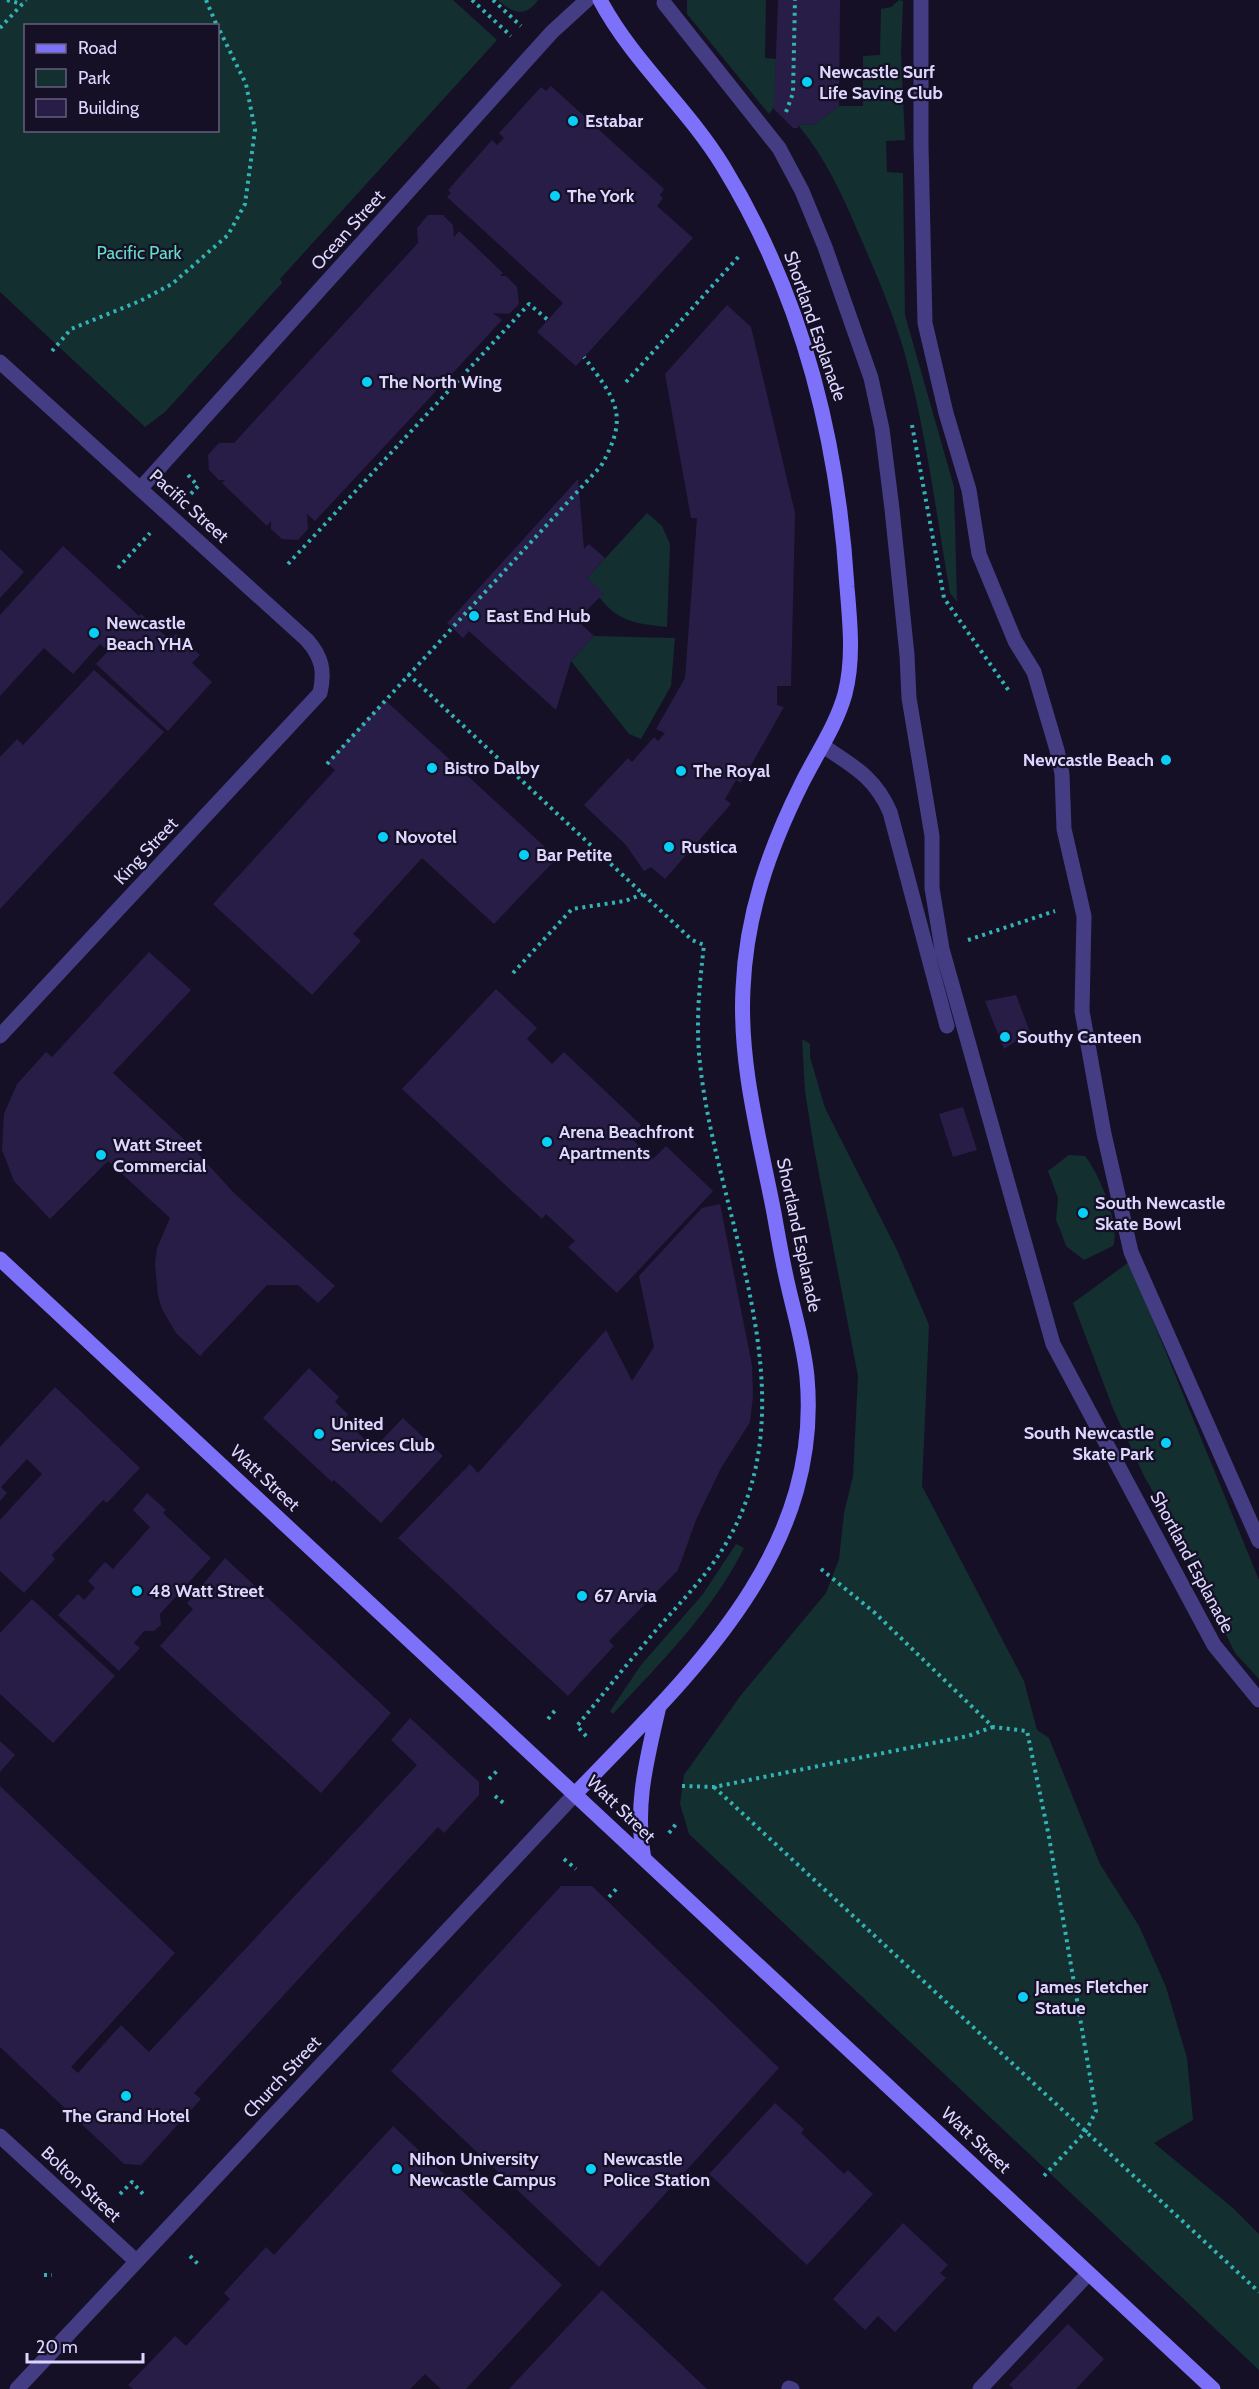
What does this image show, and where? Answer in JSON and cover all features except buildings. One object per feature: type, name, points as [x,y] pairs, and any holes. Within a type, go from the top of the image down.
[{"type":"street","name":"Ocean Street","points":[[140,489],[546,39],[587,0]]},
{"type":"street","name":"Shortland Esplanade","points":[[576,1793],[660,1704],[726,1628],[750,1596],[771,1560],[799,1485],[806,1446],[808,1410],[806,1367],[746,1065],[743,991],[752,912],[765,867],[776,836],[823,746],[845,692],[852,654],[845,545],[831,443],[818,384],[772,260],[725,168],[711,147],[629,49],[600,0]]},
{"type":"street","points":[[921,0],[921,146],[925,323],[946,412],[969,490],[979,554],[1015,641],[1034,672],[1057,750],[1062,774],[1064,829],[1084,916],[1082,1011],[1104,1134],[1131,1252],[1259,1541]]},
{"type":"street","name":"Shortland Esplanade","points":[[664,3],[768,133],[802,191],[858,337],[882,429],[907,655],[910,709],[932,836],[932,888],[942,949],[1053,1344],[1214,1645],[1259,1700]]},
{"type":"street","name":"Pacific Street","points":[[0,362],[307,640],[322,664],[324,678],[320,693]]},
{"type":"street","name":"King Street","points":[[0,1036],[320,693]]},
{"type":"street","points":[[823,746],[867,776],[883,795],[890,812],[947,1026]]},
{"type":"street","name":"Watt Street","points":[[0,1259],[576,1793],[1213,2389]]},
{"type":"street","name":"Shortland Esplanade","points":[[644,1859],[639,1830],[639,1806],[660,1704]]},
{"type":"street","name":"Church Street","points":[[17,2389],[576,1793]]},
{"type":"street","name":"Bolton Street","points":[[0,2136],[136,2261]]},
{"type":"street","points":[[980,2389],[1088,2274]]},
{"type":"path","points":[[7,0],[24,2]]},
{"type":"path","points":[[206,0],[216,24]]},
{"type":"path","points":[[472,0],[512,37]]},
{"type":"path","points":[[493,0],[523,27]]},
{"type":"path","points":[[768,133],[783,119],[793,93],[795,0]]},
{"type":"path","points":[[0,28],[24,2]]},
{"type":"path","points":[[52,351],[71,329],[140,301],[172,284],[228,235],[245,204],[255,130],[246,84],[219,30]]},
{"type":"path","points":[[626,382],[744,251]]},
{"type":"path","points":[[288,564],[528,304],[548,320]]},
{"type":"path","points":[[327,764],[593,475],[607,456],[615,433],[616,409],[613,396],[584,357]]},
{"type":"path","points":[[910,419],[944,598],[1015,700]]},
{"type":"path","points":[[182,470],[198,486],[186,499]]},
{"type":"path","points":[[118,568],[150,533]]},
{"type":"path","points":[[408,674],[692,940],[704,945],[697,1009],[701,1075],[715,1151],[760,1349],[763,1396],[749,1491],[729,1539],[705,1577],[576,1726],[586,1737]]},
{"type":"path","points":[[513,972],[572,909],[625,901],[643,894]]},
{"type":"path","points":[[968,940],[1047,913]]},
{"type":"path","points":[[821,1569],[875,1613],[993,1727]]},
{"type":"path","points":[[548,1719],[557,1708]]},
{"type":"path","points":[[682,1786],[714,1787],[968,1736],[993,1727],[1027,1731],[1032,1747],[1091,2071],[1096,2111],[1086,2131],[1043,2177]]},
{"type":"path","points":[[489,1779],[497,1771]]},
{"type":"path","points":[[714,1787],[1259,2292]]},
{"type":"path","points":[[495,1796],[506,1805]]},
{"type":"path","points":[[564,1858],[576,1869]]},
{"type":"path","points":[[609,1897],[619,1886]]},
{"type":"path","points":[[120,2194],[132,2182],[143,2194]]},
{"type":"path","points":[[190,2256],[199,2265]]},
{"type":"path","points":[[44,2275],[52,2276]]},
{"type":"green space","name":"Pacific Park","points":[[0,0],[453,0],[497,40],[280,279],[282,283],[165,412],[145,427],[0,292]]},
{"type":"green space","points":[[498,0],[538,0],[529,9],[519,12],[508,8]]},
{"type":"green space","points":[[687,0],[766,0],[765,58],[776,59],[775,106],[769,114],[687,14]]},
{"type":"green space","points":[[899,0],[903,1],[901,54],[905,140],[886,141],[887,172],[903,173],[905,315],[954,487],[957,602],[950,593],[925,441],[912,381],[889,306],[839,190],[817,150],[798,125],[814,124],[839,106],[863,106],[863,56],[880,55],[881,9],[891,7]]},
{"type":"green space","points":[[647,513],[662,526],[670,544],[667,627],[639,623],[619,616],[603,602],[587,578]]},
{"type":"green space","points":[[594,636],[675,638],[671,686],[641,739],[629,734],[571,661]]},
{"type":"green space","points":[[802,1039],[810,1044],[810,1057],[825,1108],[898,1252],[929,1325],[922,1486],[1024,1681],[1037,1730],[1049,1738],[1100,1864],[1139,1926],[1166,1987],[1187,2058],[1193,2120],[1154,2143],[1233,2208],[1259,2234],[1259,2370],[689,1834],[680,1804],[684,1775],[741,1695],[826,1593],[839,1559],[844,1513],[853,1476],[858,1376],[814,1148],[805,1091]]},
{"type":"green space","name":"South Newcastle Skate Bowl","points":[[1069,1155],[1085,1156],[1091,1164],[1107,1200],[1114,1226],[1113,1246],[1084,1260],[1066,1246],[1056,1220],[1058,1198],[1048,1171]]},
{"type":"green space","name":"South Newcastle Skate Park","points":[[1129,1262],[1259,1580],[1259,1679],[1235,1653],[1176,1532],[1144,1476],[1114,1411],[1073,1303]]},
{"type":"green space","points":[[736,1544],[744,1548],[717,1594],[667,1656],[613,1714],[610,1711],[641,1665],[703,1594]]},
{"type":"place","name":"Newcastle Surf Life Saving Club","points":[[807,82]]},
{"type":"place","name":"Estabar","points":[[573,121]]},
{"type":"place","name":"The York","points":[[555,196]]},
{"type":"place","name":"The North Wing","points":[[367,382]]},
{"type":"place","name":"East End Hub","points":[[474,616]]},
{"type":"place","name":"Newcastle Beach YHA","points":[[94,633]]},
{"type":"place","name":"Newcastle Beach","points":[[1166,760]]},
{"type":"place","name":"Bistro Dalby","points":[[432,768]]},
{"type":"place","name":"The Royal","points":[[681,771]]},
{"type":"place","name":"Novotel","points":[[383,837]]},
{"type":"place","name":"Rustica","points":[[669,847]]},
{"type":"place","name":"Bar Petite","points":[[524,855]]},
{"type":"place","name":"Southy Canteen","points":[[1005,1037]]},
{"type":"place","name":"Arena Beachfront Apartments","points":[[547,1142]]},
{"type":"place","name":"Watt Street Commercial","points":[[101,1155]]},
{"type":"place","name":"South Newcastle Skate Bowl","points":[[1083,1213]]},
{"type":"place","name":"United Services Club","points":[[319,1434]]},
{"type":"place","name":"South Newcastle Skate Park","points":[[1166,1443]]},
{"type":"place","name":"48 Watt Street","points":[[137,1591]]},
{"type":"place","name":"67 Arvia","points":[[582,1596]]},
{"type":"place","name":"James Fletcher Statue","points":[[1023,1997]]},
{"type":"place","name":"The Grand Hotel","points":[[126,2096]]},
{"type":"place","name":"Nihon University Newcastle Campus","points":[[397,2169]]},
{"type":"place","name":"Newcastle Police Station","points":[[591,2169]]}]
